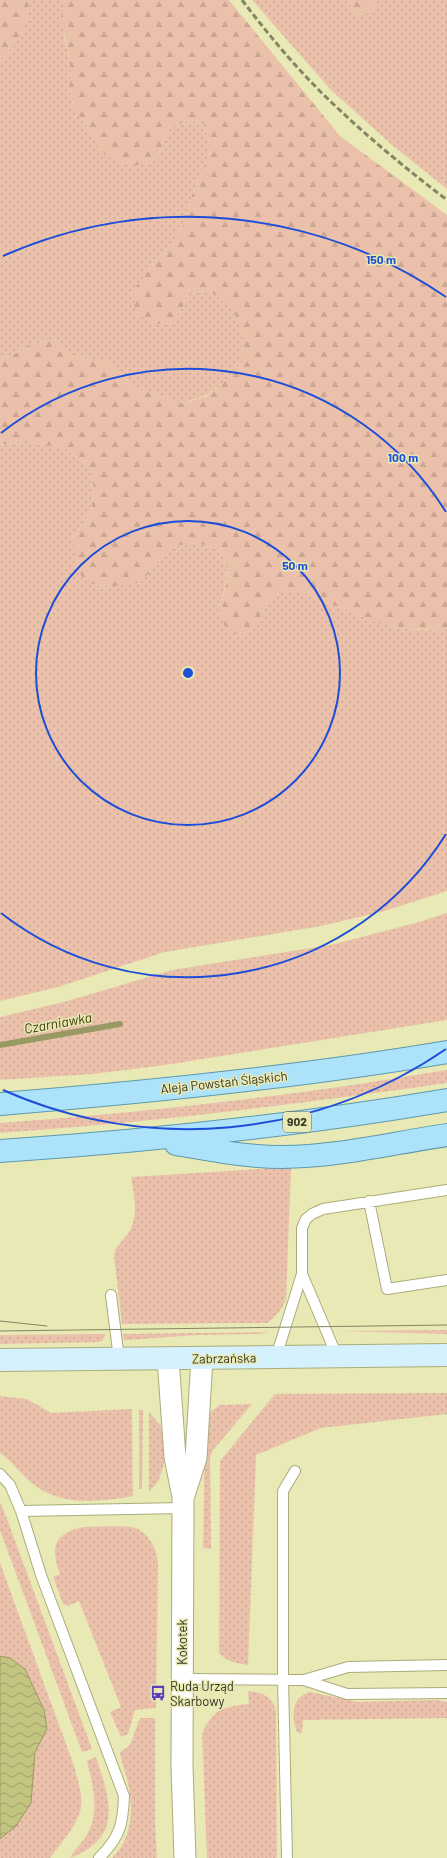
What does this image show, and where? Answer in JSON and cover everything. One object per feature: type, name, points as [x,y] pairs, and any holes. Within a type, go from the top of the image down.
[{"type":"main road","name":"Aleja Powstań Śląskich","points":[[0,1104],[102,1096],[278,1077],[447,1052]]},
{"type":"main road","name":"902","points":[[0,1151],[146,1140],[374,1112],[447,1100]]},
{"type":"main road","points":[[146,1140],[247,1155],[282,1157],[316,1155],[447,1135]]},
{"type":"main road","name":"Zabrzańska","points":[[0,1360],[447,1355]]},
{"type":"street","name":"Kokotek","points":[[168,1358],[175,1457],[183,1503],[181,1679],[182,1810],[185,1858]]},
{"type":"street","name":"Kokotek","points":[[183,1503],[196,1458],[202,1358]]},
{"type":"lane","points":[[276,1357],[302,1274],[302,1228],[306,1219],[312,1214],[323,1209],[447,1190]]},
{"type":"lane","points":[[370,1201],[386,1290],[447,1280]]},
{"type":"lane","points":[[302,1274],[337,1356]]},
{"type":"lane","points":[[111,1295],[119,1359]]},
{"type":"lane","points":[[287,1858],[283,1679],[283,1491],[295,1471]]},
{"type":"lane","points":[[0,1474],[10,1485],[21,1511],[41,1575],[124,1796],[123,1818],[113,1844],[99,1858]]},
{"type":"lane","points":[[21,1511],[183,1503]]},
{"type":"lane","points":[[304,1680],[348,1666],[447,1665]]},
{"type":"lane","points":[[181,1679],[304,1680],[347,1694],[447,1693]]},
{"type":"green space","points":[[0,0],[29,0],[27,19],[22,33],[13,47],[0,60]]},
{"type":"green space","points":[[29,0],[64,0],[64,36],[70,59],[70,91],[75,113],[83,121],[103,153],[157,161],[164,138],[172,126],[190,121],[203,122],[211,149],[192,195],[185,223],[176,237],[145,275],[182,309],[188,293],[209,291],[230,306],[237,318],[243,336],[242,362],[228,378],[208,395],[182,403],[136,388],[106,361],[72,356],[57,340],[31,344],[0,360],[0,60],[13,47],[21,33],[28,10]]},
{"type":"green space","points":[[64,0],[229,0],[340,136],[447,215],[447,630],[408,629],[387,625],[364,618],[307,594],[286,591],[274,595],[267,603],[256,628],[240,635],[226,629],[218,609],[227,581],[226,563],[215,549],[201,544],[186,544],[175,547],[141,582],[128,585],[96,585],[84,579],[81,575],[76,560],[73,538],[91,511],[94,490],[90,469],[66,449],[25,441],[0,445],[0,360],[31,344],[57,340],[72,356],[106,361],[136,388],[182,403],[208,396],[228,378],[242,362],[243,336],[237,318],[230,306],[209,291],[188,293],[182,309],[173,323],[154,324],[135,313],[133,290],[176,237],[185,223],[192,195],[211,149],[203,122],[190,121],[172,126],[164,138],[157,161],[142,165],[123,165],[103,153],[83,121],[75,113],[70,91],[70,59],[61,20]]},
{"type":"green space","points":[[252,0],[347,0],[357,16],[373,10],[377,0],[447,0],[447,189],[392,145],[331,90]]},
{"type":"green space","points":[[347,0],[377,0],[373,10],[357,16]]},
{"type":"green space","points":[[25,441],[66,449],[90,469],[94,490],[91,511],[73,538],[84,579],[99,586],[141,582],[175,547],[186,544],[201,544],[215,549],[226,563],[226,581],[218,609],[256,628],[264,608],[274,595],[286,591],[294,591],[307,594],[364,618],[387,625],[414,630],[447,630],[447,891],[381,912],[321,926],[165,952],[58,987],[0,1001],[0,445]]},
{"type":"green space","points":[[447,913],[447,1020],[165,1065],[93,1074],[0,1080],[0,1017],[64,1002],[172,970],[331,945],[419,922]]},
{"type":"green space","points":[[447,1070],[447,1083],[224,1112],[112,1124],[0,1133],[0,1123],[112,1114],[224,1102]]},
{"type":"green space","points":[[291,1167],[286,1299],[280,1310],[273,1318],[267,1323],[122,1324],[114,1255],[118,1246],[129,1232],[134,1219],[135,1205],[131,1177]]},
{"type":"green space","points":[[447,1330],[447,1334],[339,1331],[340,1331]]},
{"type":"green space","points":[[269,1332],[259,1334],[197,1335],[127,1340],[124,1340],[123,1334]]},
{"type":"green space","points":[[106,1334],[102,1341],[98,1342],[0,1344],[0,1335]]},
{"type":"green space","points":[[447,1393],[447,1414],[321,1428],[256,1455],[248,1665],[232,1662],[222,1656],[219,1653],[220,1461],[275,1394]]},
{"type":"green space","points":[[0,1396],[27,1399],[51,1413],[132,1409],[133,1496],[108,1500],[82,1501],[56,1496],[33,1484],[0,1453]]},
{"type":"green space","points":[[252,1404],[213,1450],[210,1457],[211,1549],[203,1548],[205,1435],[210,1412],[220,1405]]},
{"type":"green space","points":[[139,1410],[143,1410],[142,1489],[139,1489]]},
{"type":"green space","points":[[149,1412],[161,1426],[165,1444],[164,1463],[159,1480],[149,1492]]},
{"type":"green space","points":[[0,1502],[92,1749],[82,1752],[0,1530]]},
{"type":"green space","points":[[118,1526],[131,1527],[140,1530],[154,1547],[158,1563],[156,1708],[135,1710],[128,1734],[121,1737],[110,1712],[121,1707],[79,1601],[68,1606],[63,1604],[53,1577],[60,1574],[55,1556],[57,1543],[66,1533],[84,1527]]},
{"type":"green space","points":[[0,1563],[74,1766],[80,1791],[81,1807],[77,1820],[50,1858],[0,1858],[0,1839],[16,1826],[32,1777],[35,1752],[47,1729],[44,1710],[25,1669],[10,1658],[0,1656]]},
{"type":"green space","points":[[248,1691],[258,1692],[269,1698],[276,1710],[277,1858],[207,1858],[202,1733],[211,1718],[220,1710],[232,1706],[249,1704]]},
{"type":"green space","points":[[310,1692],[358,1702],[437,1700],[447,1702],[447,1718],[303,1720],[302,1732],[300,1734],[295,1728],[294,1708],[299,1698]]},
{"type":"green space","points":[[140,1718],[155,1718],[155,1822],[157,1858],[112,1858],[119,1850],[128,1832],[131,1810],[129,1789],[120,1752],[130,1745]]},
{"type":"green space","points":[[96,1757],[108,1802],[106,1828],[99,1839],[87,1849],[70,1858],[85,1838],[93,1819],[93,1790],[87,1761]]},
{"type":"water","points":[[0,1656],[10,1658],[25,1669],[44,1710],[47,1729],[35,1752],[31,1803],[16,1826],[0,1839]]},
{"type":"waterway","name":"Czarniawka","points":[[0,1045],[120,1024]]},
{"type":"tram line","points":[[0,1321],[47,1326]]},
{"type":"tram line","points":[[0,1331],[447,1325]]},
{"type":"railway","points":[[242,0],[282,50],[326,97],[385,150],[447,200]]},
{"type":"place","name":"Ruda Urząd Skarbowy","points":[[158,1693]]}]
